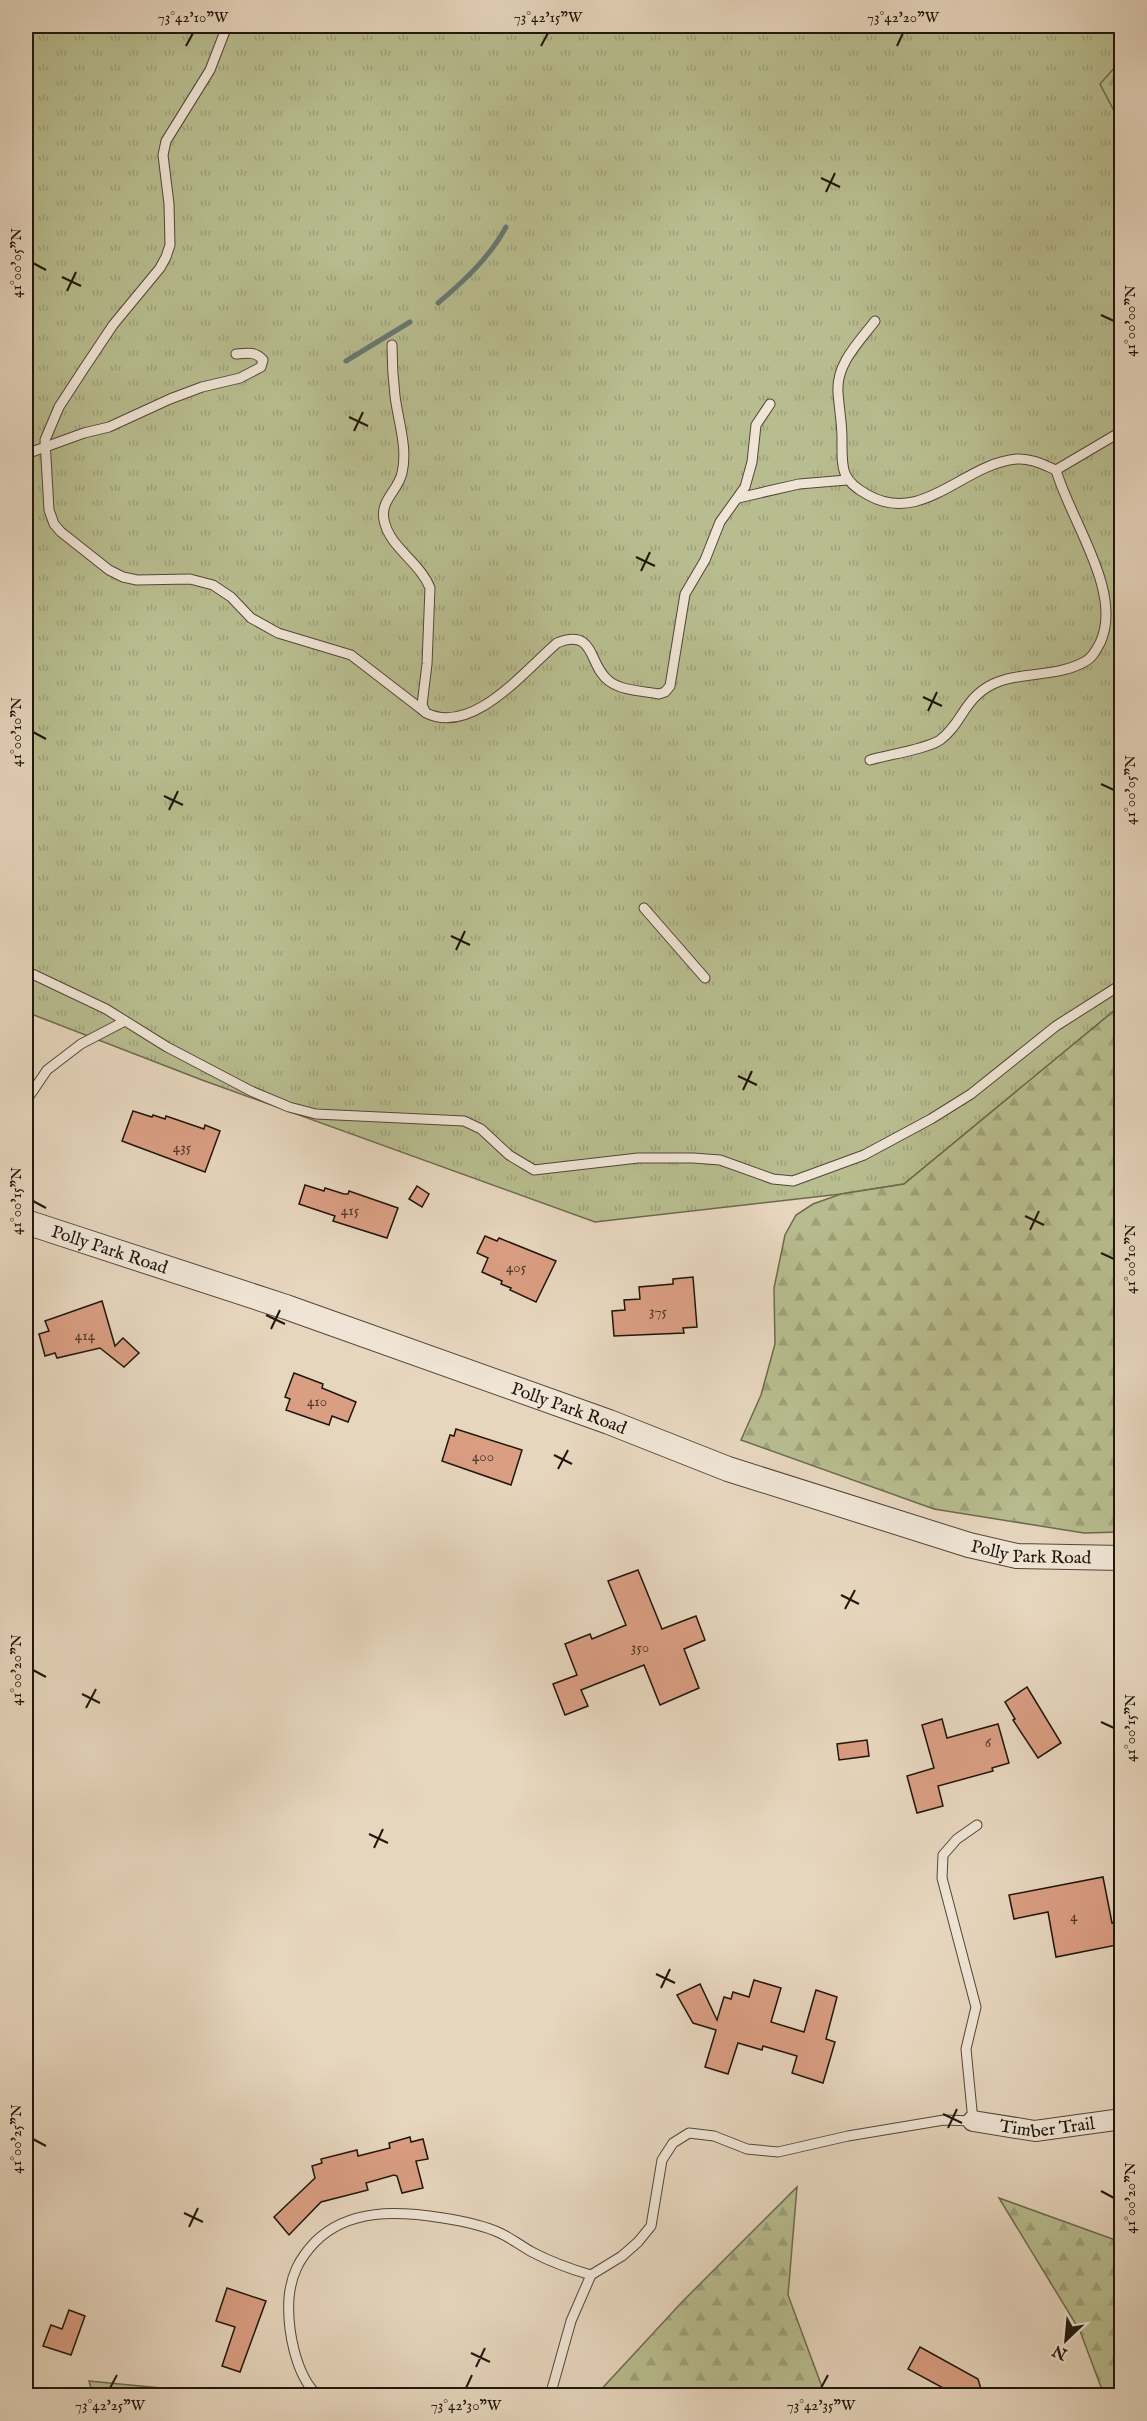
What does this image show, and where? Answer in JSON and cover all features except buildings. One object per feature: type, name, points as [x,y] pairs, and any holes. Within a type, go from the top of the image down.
[{"type":"street","name":"Polly Park Road","points":[[26,1222],[286,1307],[609,1422],[728,1469],[969,1545],[1017,1556],[1122,1558]]},
{"type":"street","name":"Timber Trail","points":[[973,2121],[1035,2131],[1122,2119]]},
{"type":"lane","points":[[227,26],[210,70],[166,141],[164,162],[169,204],[170,245],[166,256],[160,268],[113,325],[58,407],[45,440],[49,510],[54,524],[70,541],[109,570],[137,580],[190,579],[213,585],[231,597],[251,618],[278,633],[351,655],[433,716],[451,718],[476,710],[506,690],[557,642],[568,638],[585,645],[594,655],[601,672],[613,684],[659,694],[665,692],[670,686],[685,594],[705,560],[711,538],[745,487],[750,471],[756,425],[770,404]]},
{"type":"lane","points":[[870,760],[928,745],[942,739],[970,701],[988,687],[1016,677],[1056,672],[1088,660],[1095,652],[1105,630],[1106,611],[1103,589],[1063,493],[1056,470],[1040,463],[1018,459],[1004,462],[972,475],[933,496],[910,504],[886,503],[874,499],[858,490],[847,480],[842,465],[839,380],[850,354],[875,321]]},
{"type":"lane","points":[[392,345],[395,396],[404,446],[402,473],[386,502],[384,521],[395,543],[417,565],[430,588],[427,664],[422,705],[426,713]]},
{"type":"lane","points":[[26,454],[84,433],[109,427],[202,387],[240,378],[261,367],[263,360],[258,355],[249,352],[236,354]]},
{"type":"lane","points":[[1056,470],[1122,431]]},
{"type":"lane","points":[[738,498],[799,484],[847,480]]},
{"type":"lane","points":[[644,908],[705,978]]},
{"type":"lane","points":[[26,971],[86,999],[167,1047],[251,1091],[289,1107],[316,1114],[464,1121],[481,1129],[509,1155],[534,1170],[638,1158],[693,1158],[720,1160],[773,1179],[793,1181],[864,1155],[931,1119],[970,1094],[1056,1026],[1122,984]]},
{"type":"lane","points":[[26,1101],[46,1070],[81,1044],[125,1021]]},
{"type":"lane","points":[[550,2396],[571,2321],[591,2275],[622,2256],[651,2226],[662,2160],[673,2143],[689,2133],[714,2136],[747,2149],[778,2152],[848,2136],[944,2120],[973,2121],[966,2049],[976,2007],[942,1878],[943,1855],[957,1839],[977,1825]]},
{"type":"lane","points":[[318,2396],[303,2378],[288,2320],[291,2279],[303,2255],[326,2231],[355,2217],[385,2213],[418,2214],[458,2221],[500,2233],[558,2265],[591,2275]]},
{"type":"green space","points":[[26,26],[1121,26],[1121,1005],[904,1184],[841,1194],[595,1222],[202,1080],[26,1012]]},
{"type":"green space","points":[[1122,64],[1121,124],[1100,84],[1117,65]]},
{"type":"green space","points":[[1121,1005],[1121,1532],[1084,1533],[934,1509],[741,1440],[761,1395],[775,1344],[774,1288],[785,1235],[796,1215],[813,1204],[841,1194],[904,1184]]},
{"type":"green space","points":[[797,2187],[788,2295],[825,2395],[596,2395],[682,2302]]},
{"type":"green space","points":[[999,2198],[1121,2242],[1121,2395],[1104,2395],[1080,2331]]},
{"type":"green space","points":[[89,2381],[202,2392],[209,2395],[93,2395]]},
{"type":"waterway","points":[[438,303],[484,259],[506,227]]},
{"type":"waterway","points":[[346,361],[410,322]]}]
